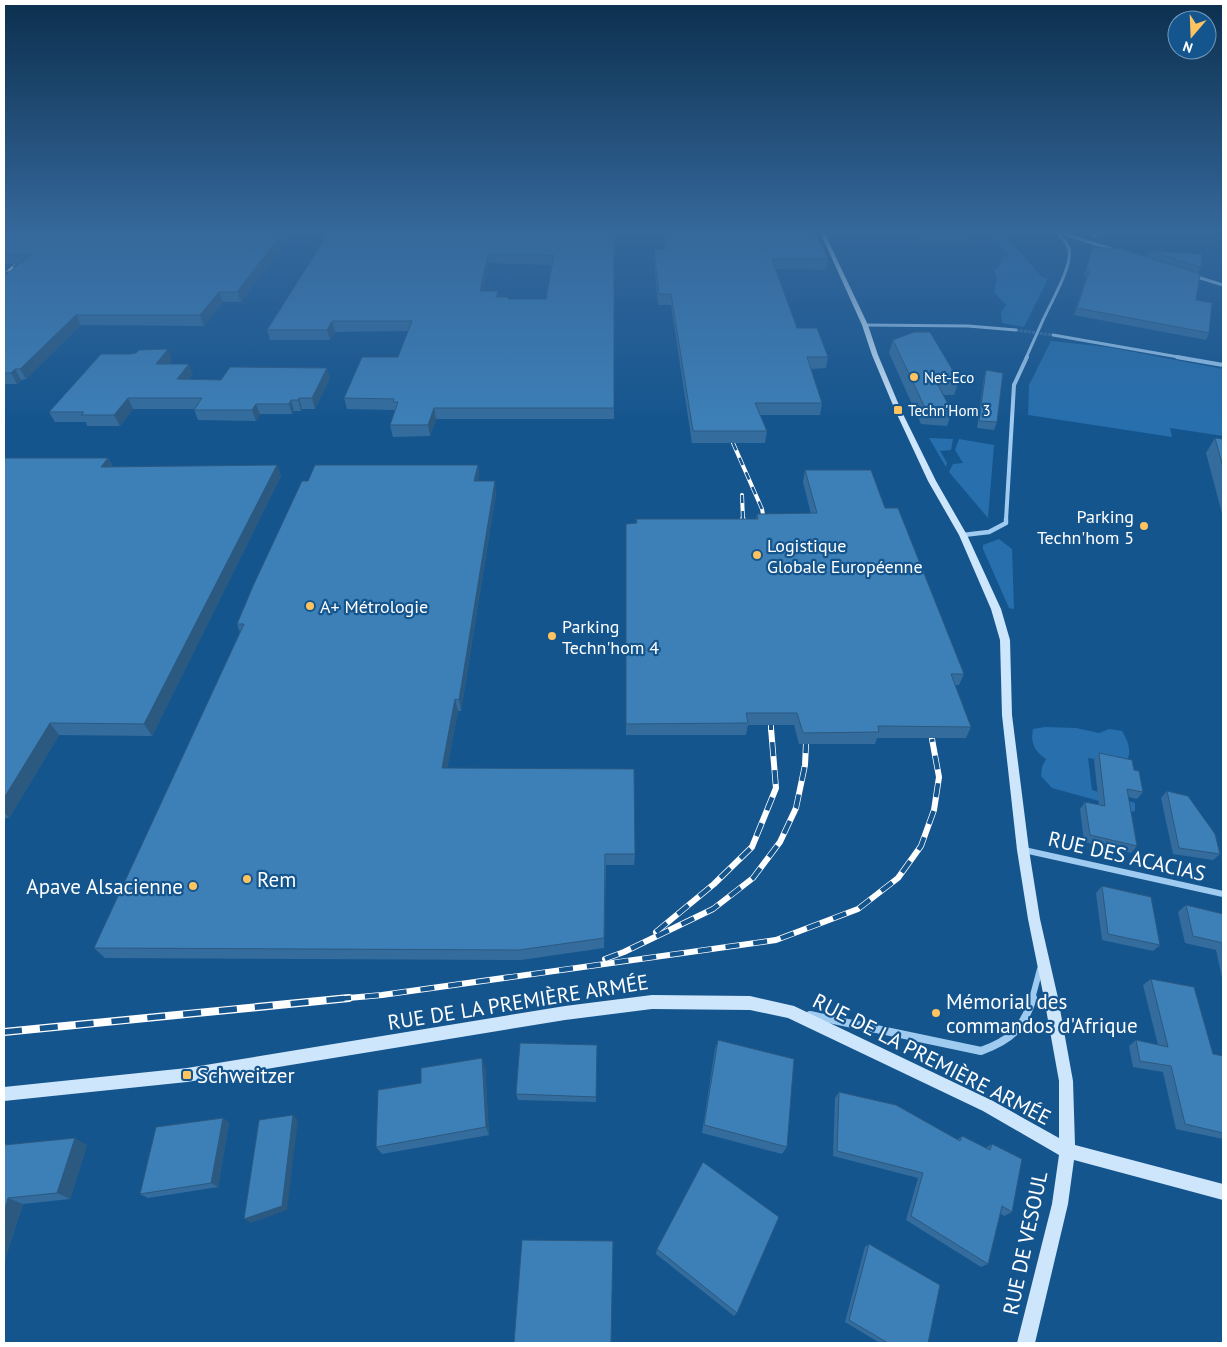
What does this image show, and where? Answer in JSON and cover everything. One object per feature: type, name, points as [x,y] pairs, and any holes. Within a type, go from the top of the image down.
[{"type":"street","name":"RUE DE VESOUL","points":[[852,295],[866,324],[875,355],[898,410],[933,483],[963,535],[996,609],[1006,640],[1007,715],[1023,850],[1042,961],[1051,998],[1066,1081],[1067,1151],[1060,1204],[1026,1343]]},
{"type":"street","points":[[963,535],[989,532],[1006,524],[1014,385],[1054,295]]},
{"type":"street","points":[[866,324],[968,326],[1016,330]]},
{"type":"street","points":[[1053,336],[1223,365]]},
{"type":"street","name":"RUE DES ACACIAS","points":[[1023,850],[1223,894]]},
{"type":"street","points":[[789,1011],[981,1051],[992,1048],[1012,1035],[1025,1022],[1031,1009],[1042,961]]},
{"type":"street","name":"RUE DE LA PREMIÈRE ARMÉE","points":[[4,1094],[187,1075],[565,1013],[652,1002],[750,1003],[789,1011],[988,1106],[1067,1151],[1223,1192]]},
{"type":"shaded area","points":[[997,295],[1040,295],[1024,327],[1002,323],[1001,312],[1006,305]]},
{"type":"shaded area","points":[[1051,341],[1107,347],[1223,369],[1223,436],[1170,428],[1172,437],[1028,415],[1029,385]]},
{"type":"shaded area","points":[[929,438],[953,439],[951,450],[940,451],[947,463],[946,467]]},
{"type":"shaded area","points":[[959,439],[994,445],[988,518],[949,472],[953,464],[963,463],[955,450]]},
{"type":"shaded area","points":[[999,539],[1012,549],[1014,609],[1009,608],[983,549],[983,545]]},
{"type":"shaded area","points":[[1045,727],[1076,728],[1099,733],[1109,729],[1122,731],[1129,748],[1126,764],[1088,758],[1092,790],[1135,803],[1135,811],[1127,813],[1099,801],[1052,788],[1041,776],[1042,767],[1046,759],[1036,750],[1032,739],[1033,729]]},
{"type":"building","points":[[4,295],[217,295],[200,315],[76,315],[20,369],[15,369],[11,373],[4,373]]},
{"type":"building","points":[[289,295],[497,295],[496,297],[509,297],[508,299],[546,299],[547,295],[614,295],[614,408],[434,408],[428,425],[390,425],[398,402],[393,402],[394,399],[344,398],[362,357],[398,357],[412,321],[332,321],[327,330],[267,330]]},
{"type":"building","points":[[671,295],[785,295],[797,328],[817,328],[828,357],[807,357],[822,403],[755,403],[767,431],[693,431]]},
{"type":"building","points":[[1081,295],[1197,295],[1196,300],[1212,303],[1209,333],[1077,308]]},
{"type":"building","points":[[914,332],[930,332],[959,381],[936,381],[952,412],[926,410],[893,340]]},
{"type":"building","points":[[168,349],[156,364],[189,364],[177,379],[221,380],[230,367],[327,368],[312,398],[291,400],[289,404],[256,404],[252,410],[194,410],[202,398],[128,398],[114,415],[81,415],[84,412],[49,412],[101,354],[131,354],[139,350]]},
{"type":"building","points":[[986,370],[1003,373],[997,422],[979,421]]},
{"type":"building","points":[[1215,438],[1223,439],[1223,467]]},
{"type":"building","points":[[4,458],[108,458],[101,467],[277,465],[144,724],[50,723],[4,798]]},
{"type":"building","points":[[315,465],[478,465],[474,481],[495,481],[459,700],[455,699],[442,768],[634,769],[635,854],[605,854],[604,938],[519,950],[94,948],[244,624],[237,624],[253,586],[302,481],[308,481]]},
{"type":"building","points":[[805,470],[871,470],[885,508],[898,508],[964,674],[951,674],[971,727],[878,726],[879,732],[803,733],[797,713],[746,713],[748,723],[626,724],[626,524],[637,523],[636,519],[758,519],[757,514],[817,513]]},
{"type":"building","points":[[1099,753],[1132,760],[1134,770],[1139,771],[1143,792],[1127,789],[1137,846],[1090,835],[1085,802],[1105,806]]},
{"type":"building","points":[[1167,791],[1188,796],[1215,834],[1220,854],[1179,848]]},
{"type":"building","points":[[1102,886],[1151,897],[1160,945],[1108,934]]},
{"type":"building","points":[[1186,905],[1223,914],[1223,943],[1193,936]]},
{"type":"building","points":[[1151,979],[1194,987],[1213,1054],[1223,1056],[1223,1133],[1185,1124],[1171,1066],[1140,1061],[1136,1040],[1168,1047]]},
{"type":"building","points":[[718,1040],[794,1059],[787,1147],[704,1125]]},
{"type":"building","points":[[520,1043],[597,1045],[596,1097],[516,1094]]},
{"type":"building","points":[[482,1058],[486,1127],[376,1147],[378,1090],[421,1083],[421,1068]]},
{"type":"building","points":[[839,1092],[896,1105],[960,1141],[962,1136],[990,1150],[992,1144],[1022,1159],[1012,1212],[1002,1206],[988,1264],[911,1216],[923,1173],[837,1151]]},
{"type":"building","points":[[293,1115],[282,1206],[244,1219],[259,1120]]},
{"type":"building","points":[[223,1118],[211,1183],[140,1194],[156,1127]]},
{"type":"building","points":[[75,1138],[57,1193],[8,1198],[4,1212],[4,1145]]},
{"type":"building","points":[[703,1162],[779,1217],[737,1313],[657,1249]]},
{"type":"building","points":[[522,1240],[613,1241],[611,1343],[514,1343]]},
{"type":"building","points":[[869,1244],[940,1285],[928,1343],[888,1343],[849,1320]]},
{"type":"tunnel","points":[[1016,330],[1053,335]]},
{"type":"railway","points":[[733,443],[762,509],[764,520]]},
{"type":"railway","points":[[742,495],[743,520]]},
{"type":"railway","points":[[743,519],[744,530]]},
{"type":"railway","points":[[764,519],[765,526]]},
{"type":"railway","points":[[656,932],[714,884],[752,847],[776,788],[771,728]]},
{"type":"railway","points":[[337,999],[382,995],[776,940],[858,909],[898,878],[921,846],[934,810],[939,777],[932,739]]},
{"type":"railway","points":[[605,959],[624,952],[713,909],[753,878],[780,842],[796,808],[805,765],[806,744]]},
{"type":"railway","points":[[4,1032],[349,998]]},
{"type":"place","name":"Net-Eco","points":[[914,377]]},
{"type":"place","name":"Techn'Hom 3","points":[[898,410]]},
{"type":"place","name":"Parking Techn'hom 5","points":[[1144,526]]},
{"type":"place","name":"Logistique Globale Européenne","points":[[757,555]]},
{"type":"place","name":"A+ Métrologie","points":[[310,606]]},
{"type":"place","name":"Parking Techn'hom 4","points":[[552,636]]},
{"type":"place","name":"Rem","points":[[247,879]]},
{"type":"place","name":"Apave Alsacienne","points":[[193,886]]},
{"type":"place","name":"Mémorial des commandos d'Afrique","points":[[936,1013]]},
{"type":"place","name":"Schweitzer","points":[[187,1075]]}]
